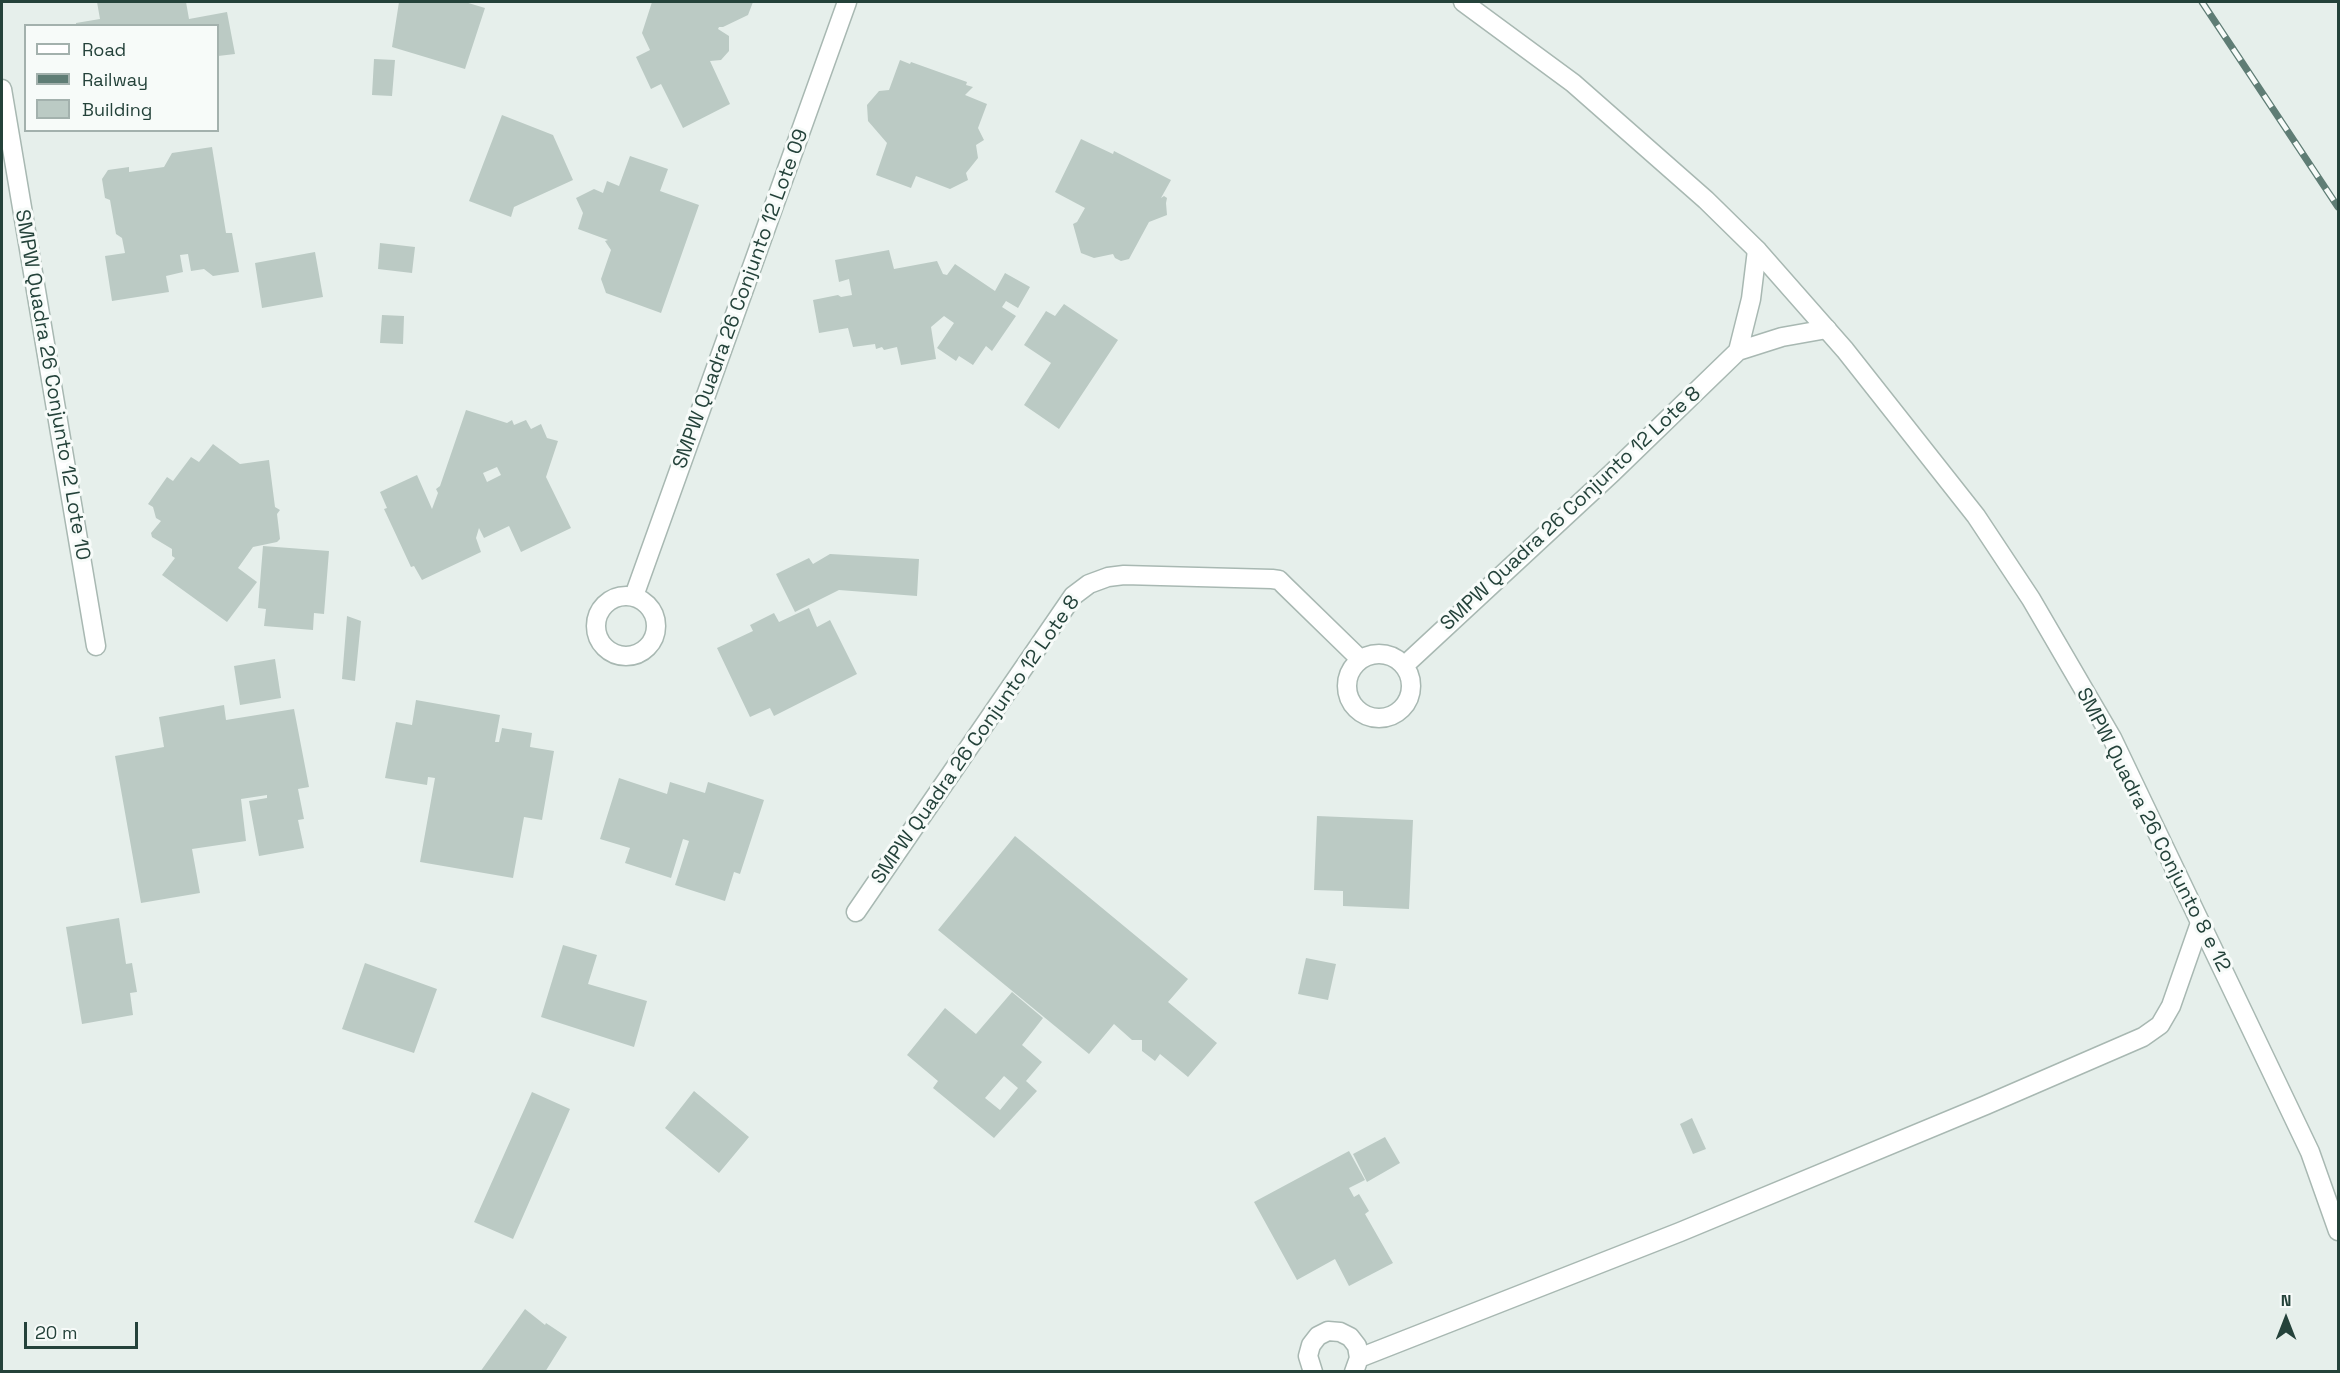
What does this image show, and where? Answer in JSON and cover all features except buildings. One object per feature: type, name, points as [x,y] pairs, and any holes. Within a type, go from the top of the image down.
[{"type":"street","name":"SMPW Quadra 26 Conjunto 12 Lote 09","points":[[634,596],[847,2]]},
{"type":"street","name":"SMPW Quadra 26 Conjunto 8 e 12","points":[[1463,2],[1573,83],[1706,200],[1757,250],[1827,329],[1976,516],[2031,599],[2112,738],[2310,1152],[2338,1231]]},
{"type":"street","name":"SMPW Quadra 26 Conjunto 12 Lote 10","points":[[2,89],[96,646]]},
{"type":"street","points":[[1738,351],[1750,299],[1757,250]]},
{"type":"street","name":"SMPW Quadra 26 Conjunto 12 Lote 8","points":[[1405,666],[1612,473],[1738,351],[1782,337],[1827,329]]},
{"type":"street","name":"SMPW Quadra 26 Conjunto 12 Lote 8","points":[[856,912],[1074,596],[1089,584],[1108,577],[1124,575],[1279,580],[1360,659]]},
{"type":"street","points":[[1384,653],[1396,658],[1405,666],[1411,678],[1411,691],[1407,703],[1398,712],[1387,718],[1374,718],[1362,714],[1352,705],[1347,693],[1346,681],[1351,669],[1360,659],[1371,654],[1384,653]]},
{"type":"street","points":[[1313,1371],[1308,1356],[1311,1345],[1318,1336],[1328,1331],[1340,1332],[1350,1337],[1357,1346],[1356,1365],[1976,1110],[2143,1038],[2160,1025],[2171,1006],[2200,923]]},
{"type":"railway","points":[[2202,2],[2338,207]]}]
